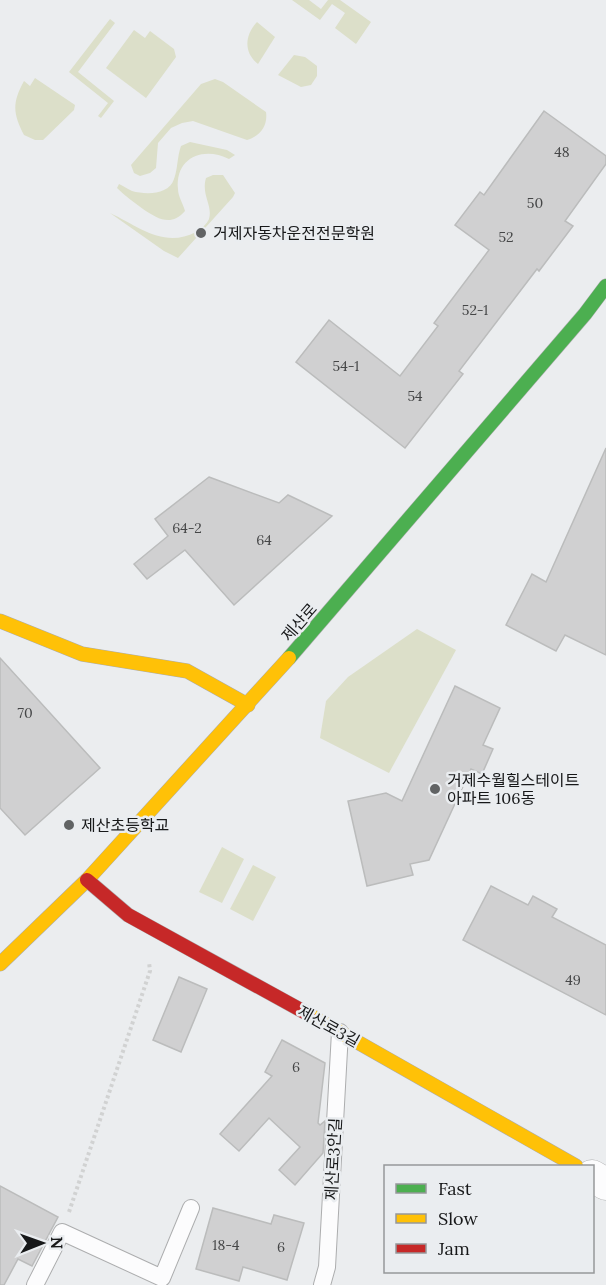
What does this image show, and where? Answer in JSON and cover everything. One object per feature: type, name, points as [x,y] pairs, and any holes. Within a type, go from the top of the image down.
[{"type":"street","name":"제산로","points":[[0,964],[87,880],[249,705],[381,554],[606,286]]},
{"type":"street","points":[[0,621],[82,654],[187,670],[249,705]]},
{"type":"street","name":"제산로3길","points":[[87,880],[128,915],[340,1032],[573,1165]]},
{"type":"lane","name":"제산로3안길","points":[[322,1285],[327,1267],[340,1032]]},
{"type":"lane","points":[[35,1285],[62,1232],[162,1278],[190,1208]]},
{"type":"path","points":[[62,1232],[150,971],[147,925]]},
{"type":"green space","points":[[292,0],[309,0],[321,9],[328,0],[340,0],[371,22],[356,44],[335,28],[345,13],[332,4],[320,20]]},
{"type":"green space","points":[[110,19],[115,23],[78,72],[114,101],[101,118],[98,116],[108,103],[69,72]]},
{"type":"green space","points":[[257,22],[275,37],[258,64],[250,54],[247,43],[250,32]]},
{"type":"green space","points":[[134,30],[145,38],[150,31],[174,49],[176,57],[146,98],[106,68]]},
{"type":"green space","points":[[294,55],[305,57],[317,66],[317,76],[311,85],[301,87],[278,75]]},
{"type":"green space","points":[[35,78],[75,105],[74,110],[43,140],[35,140],[24,135],[15,108],[17,96],[24,81],[30,86]]},
{"type":"green space","points":[[215,79],[223,82],[266,112],[266,122],[262,130],[247,140],[193,121],[182,123],[171,128],[158,143],[156,168],[140,176],[134,173],[131,165],[201,84]]},
{"type":"green space","points":[[190,142],[227,150],[235,155],[229,159],[220,155],[201,154],[186,162],[178,178],[178,192],[185,211],[180,216],[164,220],[154,216],[117,188],[119,184],[132,191],[150,193],[167,188],[174,179],[181,146]]},
{"type":"green space","points":[[223,175],[235,193],[178,258],[164,251],[110,213],[151,234],[173,238],[184,237],[196,232],[209,219],[210,209],[205,184],[206,178]]},
{"type":"green space","points":[[417,629],[456,650],[389,773],[320,738],[326,701],[348,677]]},
{"type":"green space","points":[[222,847],[244,859],[222,903],[199,892]]},
{"type":"green space","points":[[253,865],[276,877],[253,921],[230,909]]},
{"type":"building","points":[[544,111],[606,156],[606,164],[565,221],[573,226],[459,371],[463,374],[405,448],[296,362],[329,320],[400,376],[438,326],[434,323],[489,250],[455,225],[480,192],[484,195]]},
{"type":"building","points":[[606,448],[606,655],[565,635],[556,651],[506,625],[532,574],[546,582]]},
{"type":"building","points":[[209,477],[279,503],[288,495],[332,516],[234,605],[185,550],[147,579],[134,564],[168,536],[155,519]]},
{"type":"building","points":[[0,658],[100,768],[25,835],[0,808]]},
{"type":"building","name":"거제수월힐스테이트 아파트 106동","points":[[455,686],[500,708],[483,745],[493,749],[482,774],[471,769],[429,860],[410,864],[413,875],[367,886],[348,801],[386,793],[402,801]]},
{"type":"building","points":[[491,886],[528,905],[533,896],[557,909],[552,917],[606,945],[606,1015],[463,940]]},
{"type":"building","points":[[179,977],[207,989],[181,1052],[153,1040]]},
{"type":"building","points":[[282,1040],[325,1063],[318,1123],[320,1125],[325,1121],[323,1153],[295,1185],[279,1170],[300,1147],[269,1118],[239,1151],[220,1134],[272,1076],[265,1072]]},
{"type":"building","points":[[0,1186],[58,1217],[32,1266],[18,1259],[4,1285],[0,1285]]},
{"type":"building","points":[[213,1208],[271,1224],[274,1215],[304,1223],[287,1280],[243,1267],[239,1281],[196,1269]]},
{"type":"traffic: fast","points":[[289,658],[585,314],[606,286]]},
{"type":"traffic: slow","points":[[0,621],[82,654],[187,671],[248,705]]},
{"type":"traffic: slow","points":[[0,964],[87,880],[289,658]]},
{"type":"traffic: slow","points":[[308,1014],[574,1165]]},
{"type":"traffic: jam","points":[[87,880],[128,915],[308,1014]]},
{"type":"place","name":"거제자동차운전전문학원","points":[[201,233]]},
{"type":"place","name":"거제수월힐스테이트 아파트 106동","points":[[435,789]]},
{"type":"place","name":"제산초등학교","points":[[69,825]]}]
